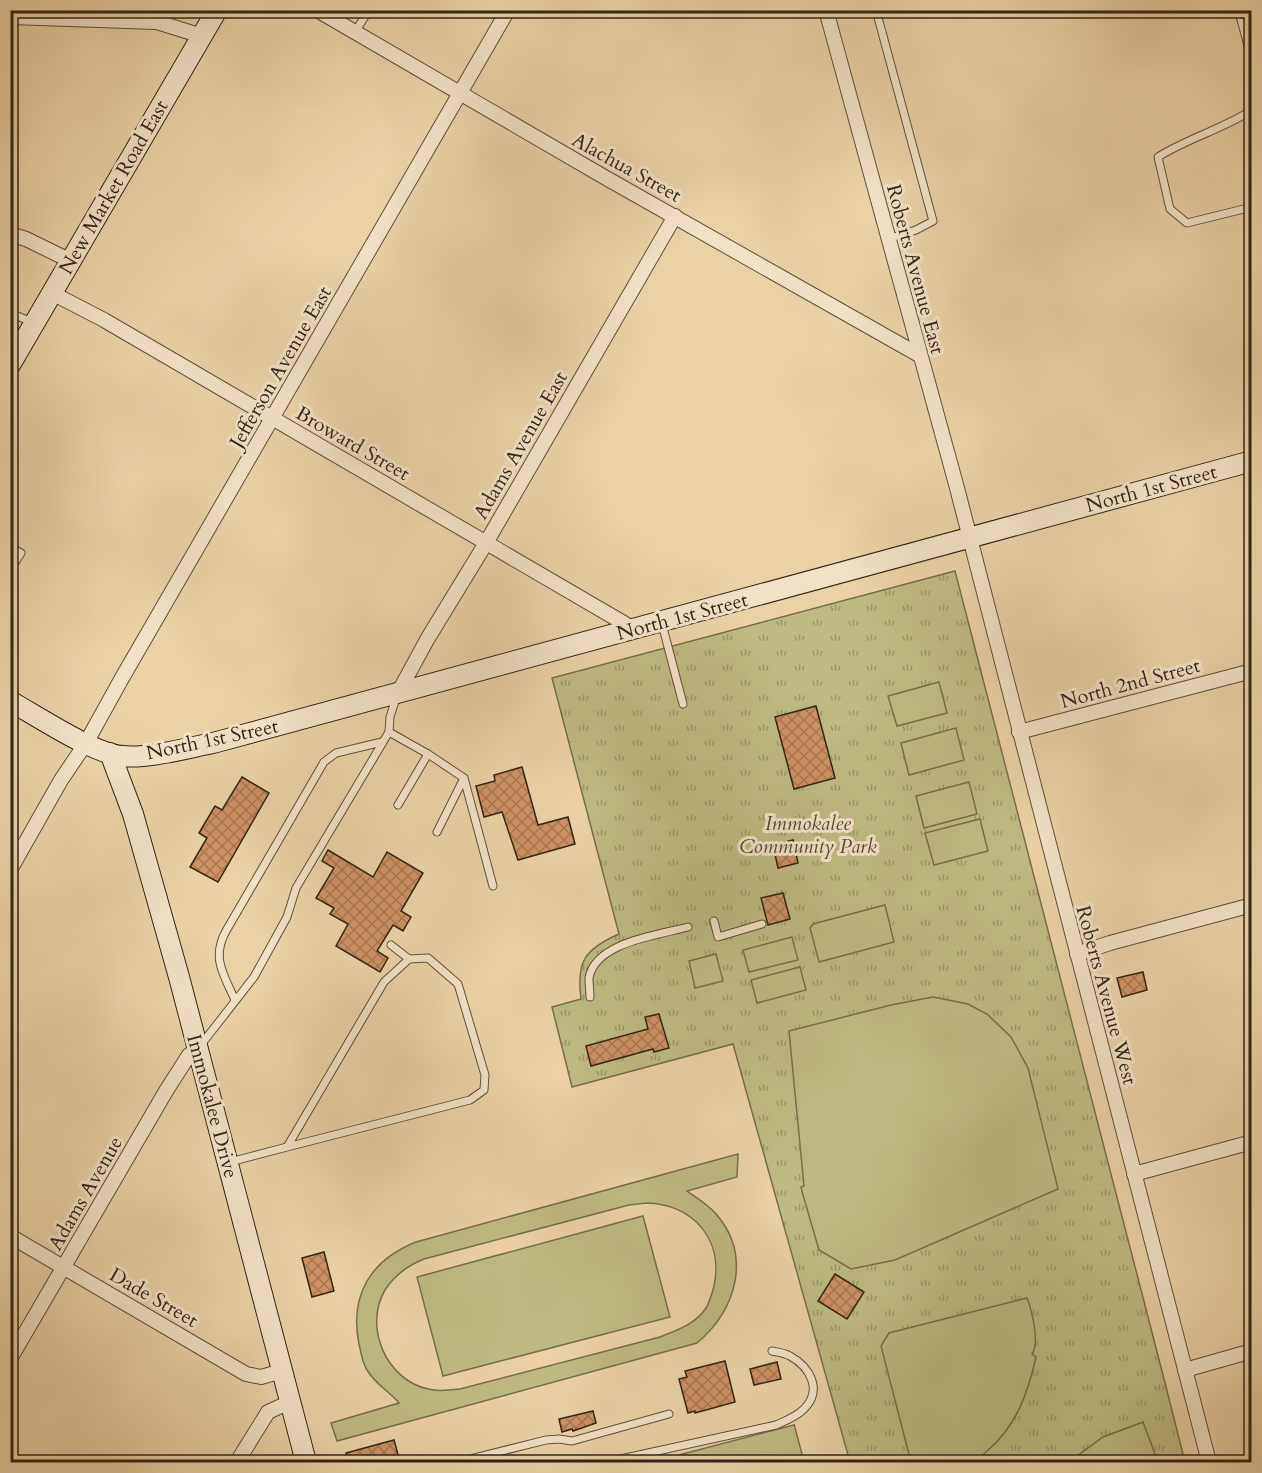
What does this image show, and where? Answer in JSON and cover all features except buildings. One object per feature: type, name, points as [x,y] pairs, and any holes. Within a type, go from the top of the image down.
[{"type":"street","name":"New Market Road East","points":[[10,364],[216,10]]},
{"type":"street","name":"Alachua Street","points":[[317,10],[919,355]]},
{"type":"street","name":"Jefferson Avenue East","points":[[10,870],[61,780],[86,743],[508,10]]},
{"type":"street","name":"Roberts Avenue East","points":[[826,10],[969,537]]},
{"type":"street","points":[[1242,10],[1251,47]]},
{"type":"street","points":[[10,17],[99,15],[157,22],[202,36]]},
{"type":"street","name":"Adams Avenue East","points":[[398,693],[675,216]]},
{"type":"street","points":[[10,234],[26,239],[71,261]]},
{"type":"street","name":"Broward Street","points":[[52,293],[104,320],[634,629]]},
{"type":"street","name":"North 1st Street","points":[[110,753],[122,756],[174,751],[213,743],[1251,461]]},
{"type":"street","name":"Roberts Avenue West","points":[[969,537],[1209,1462]]},
{"type":"street","name":"North 2nd Street","points":[[1019,732],[1251,671]]},
{"type":"street","points":[[10,701],[86,743],[110,753]]},
{"type":"street","name":"Immokalee Drive","points":[[110,753],[134,814],[306,1462]]},
{"type":"street","points":[[1077,954],[1251,905]]},
{"type":"street","name":"Adams Avenue","points":[[10,1359],[166,1091],[189,1055],[198,1050]]},
{"type":"street","points":[[1134,1174],[1251,1142]]},
{"type":"street","name":"Dade Street","points":[[10,1236],[246,1374],[261,1377],[282,1371]]},
{"type":"street","points":[[1185,1370],[1251,1351]]},
{"type":"street","points":[[237,1462],[268,1412],[290,1402]]},
{"type":"lane","points":[[355,33],[369,10]]},
{"type":"lane","points":[[876,10],[933,220],[916,230],[888,239]]},
{"type":"lane","points":[[1251,110],[1239,118],[1179,144],[1158,157],[1170,209],[1187,224],[1251,207]]},
{"type":"lane","points":[[10,313],[34,323]]},
{"type":"lane","points":[[10,547],[21,553],[10,571]]},
{"type":"lane","points":[[662,622],[683,704]]},
{"type":"lane","points":[[198,1050],[254,977],[287,917],[296,888],[389,732],[390,717],[398,693]]},
{"type":"lane","points":[[389,732],[464,778],[493,886]]},
{"type":"lane","points":[[235,1000],[219,965],[219,944],[237,912],[324,762],[336,753],[382,742]]},
{"type":"lane","points":[[398,805],[428,754]]},
{"type":"lane","points":[[437,832],[464,778]]},
{"type":"lane","points":[[714,921],[718,937],[762,924]]},
{"type":"lane","points":[[590,997],[589,977],[598,958],[610,949],[688,927]]},
{"type":"lane","points":[[391,945],[409,959]]},
{"type":"lane","points":[[227,1162],[287,1147],[470,1100],[484,1090],[485,1075],[458,984],[428,958],[409,959],[384,982],[287,1147]]},
{"type":"lane","points":[[606,1462],[776,1425],[794,1417],[805,1408],[811,1398],[813,1389],[810,1372],[789,1354],[772,1351]]},
{"type":"lane","points":[[458,1462],[546,1440],[572,1441],[669,1414]]},
{"type":"green space","name":"Immokalee Community Park","points":[[955,571],[1185,1462],[850,1462],[733,1044],[572,1087],[552,1007],[581,999],[580,975],[585,958],[598,945],[619,934],[552,678]]},
{"type":"green space","points":[[939,682],[947,713],[897,726],[888,696]]},
{"type":"green space","points":[[956,728],[964,760],[909,775],[901,743]]},
{"type":"green space","points":[[969,782],[977,814],[924,828],[916,796]]},
{"type":"green space","points":[[980,819],[988,851],[934,865],[925,833]]},
{"type":"green space","points":[[885,905],[894,942],[819,962],[810,928],[813,924]]},
{"type":"green space","points":[[792,937],[798,960],[749,972],[743,950]]},
{"type":"green space","points":[[716,954],[723,981],[695,988],[689,961]]},
{"type":"green space","points":[[800,967],[806,990],[757,1003],[751,980]]},
{"type":"green space","points":[[933,997],[968,1004],[987,1014],[1011,1037],[1028,1068],[1058,1189],[895,1260],[851,1269],[819,1250],[803,1195],[789,1031],[891,1005]]},
{"type":"green space","points":[[738,1154],[737,1177],[687,1191],[714,1211],[728,1231],[734,1248],[736,1265],[735,1282],[722,1315],[697,1343],[337,1441],[331,1423],[399,1403],[374,1380],[365,1367],[359,1344],[357,1310],[367,1281],[376,1269],[400,1250],[416,1242]],"holes":[[[647,1203],[678,1210],[702,1228],[714,1254],[716,1269],[710,1300],[702,1314],[686,1326],[660,1337],[460,1389],[440,1391],[413,1384],[391,1364],[383,1350],[378,1336],[379,1305],[385,1290],[393,1280],[418,1261],[629,1205]]]},
{"type":"green space","points":[[643,1216],[670,1317],[443,1376],[417,1277]]},
{"type":"green space","points":[[1027,1298],[1035,1335],[1032,1354],[1036,1357],[1025,1396],[1006,1431],[982,1456],[972,1462],[951,1464],[911,1462],[881,1346],[889,1333]]},
{"type":"green space","points":[[1143,1422],[1158,1462],[1069,1462],[1103,1437]]},
{"type":"green space","points":[[794,1425],[804,1462],[652,1462]]}]
